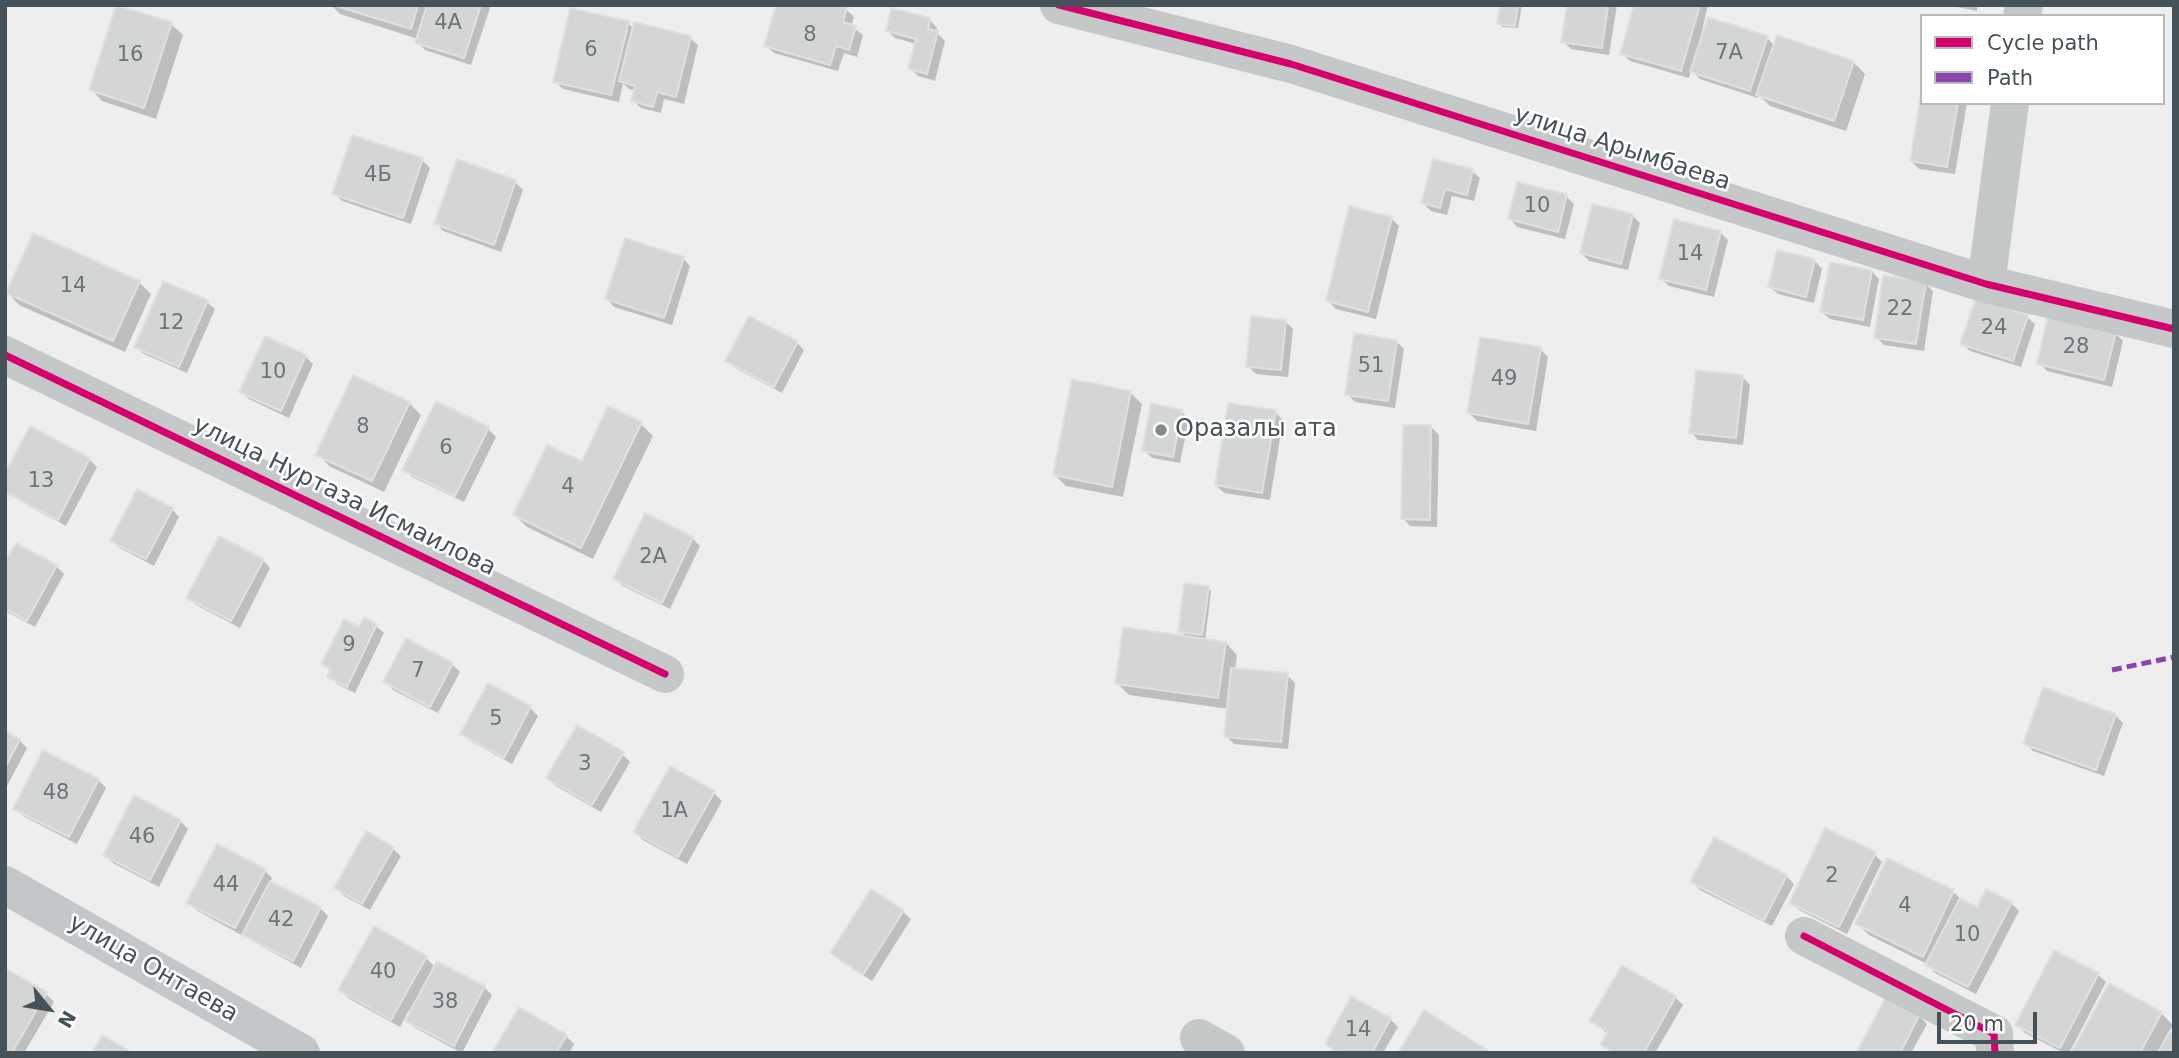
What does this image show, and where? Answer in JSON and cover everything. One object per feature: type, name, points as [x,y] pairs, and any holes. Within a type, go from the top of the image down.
[{"type":"main road","name":"улица Онтаева","points":[[5,885],[301,1053]]},
{"type":"street","name":"улица Арымбаева","points":[[1059,5],[1290,64],[1986,284],[2174,329]]},
{"type":"street","points":[[1986,284],[2010,105]]},
{"type":"street","name":"улица Нуртаза Исмаилова","points":[[5,355],[665,674]]},
{"type":"street","points":[[1804,936],[1994,1034],[1994,1053]]},
{"type":"building","points":[[116,5],[172,22],[144,108],[89,90]]},
{"type":"building","points":[[333,5],[418,5],[411,29]]},
{"type":"building","points":[[427,5],[481,5],[464,58],[415,43]]},
{"type":"building","points":[[776,5],[847,7],[843,22],[856,26],[849,50],[836,46],[830,65],[764,46]]},
{"type":"building","points":[[1500,5],[1518,5],[1515,26],[1497,24]]},
{"type":"building","points":[[1567,5],[1608,5],[1602,48],[1561,42]]},
{"type":"building","points":[[1634,5],[1700,5],[1681,71],[1620,54]]},
{"type":"building","points":[[570,8],[629,21],[611,95],[553,82]]},
{"type":"building","points":[[891,8],[930,18],[928,29],[938,31],[927,74],[908,69],[916,39],[886,31]]},
{"type":"building","points":[[1708,17],[1768,36],[1750,91],[1690,72]]},
{"type":"building","points":[[634,22],[691,36],[676,97],[657,92],[653,107],[631,101],[635,86],[619,81]]},
{"type":"building","points":[[1777,35],[1854,61],[1834,121],[1756,95]]},
{"type":"building","points":[[1920,100],[1920,105],[1958,105],[1947,167],[1910,161]]},
{"type":"building","points":[[352,135],[423,158],[403,218],[332,194]]},
{"type":"building","points":[[457,159],[516,180],[494,245],[434,224]]},
{"type":"building","points":[[1433,159],[1473,169],[1467,195],[1445,189],[1440,208],[1421,203]]},
{"type":"building","points":[[1517,182],[1567,194],[1558,232],[1508,219]]},
{"type":"building","points":[[1592,204],[1633,214],[1621,264],[1580,253]]},
{"type":"building","points":[[1349,206],[1392,217],[1368,312],[1326,301]]},
{"type":"building","points":[[1674,219],[1721,231],[1706,290],[1659,279]]},
{"type":"building","points":[[33,233],[140,281],[113,341],[6,293]]},
{"type":"building","points":[[625,238],[684,257],[664,318],[605,299]]},
{"type":"building","points":[[1777,250],[1815,259],[1806,297],[1768,287]]},
{"type":"building","points":[[1830,262],[1872,270],[1863,320],[1820,312]]},
{"type":"building","points":[[1883,275],[1926,282],[1916,344],[1874,338]]},
{"type":"building","points":[[163,281],[208,300],[179,367],[134,347]]},
{"type":"building","points":[[1976,298],[2028,315],[2013,361],[1960,344]]},
{"type":"building","points":[[2048,315],[2116,332],[2104,380],[2037,364]]},
{"type":"building","points":[[749,316],[798,341],[774,387],[725,361]]},
{"type":"building","points":[[1251,316],[1286,320],[1281,370],[1246,367]]},
{"type":"building","points":[[1354,333],[1397,340],[1388,401],[1345,395]]},
{"type":"building","points":[[265,336],[306,355],[281,411],[239,392]]},
{"type":"building","points":[[1480,337],[1541,347],[1528,424],[1467,413]]},
{"type":"building","points":[[1696,370],[1743,375],[1736,438],[1689,433]]},
{"type":"building","points":[[353,375],[410,402],[372,481],[315,455]]},
{"type":"building","points":[[1072,379],[1131,391],[1112,487],[1053,475]]},
{"type":"building","points":[[436,401],[489,427],[455,496],[402,470]]},
{"type":"building","points":[[1151,403],[1182,410],[1173,457],[1142,451]]},
{"type":"building","points":[[1228,403],[1276,410],[1262,493],[1215,485]]},
{"type":"building","points":[[608,406],[642,422],[581,548],[513,515],[547,445],[582,461]]},
{"type":"building","points":[[1403,425],[1431,425],[1430,520],[1401,519]]},
{"type":"building","points":[[30,426],[90,458],[58,520],[5,492],[5,473]]},
{"type":"building","points":[[137,489],[173,508],[146,559],[110,541]]},
{"type":"building","points":[[645,513],[693,537],[662,603],[613,579]]},
{"type":"building","points":[[219,536],[264,559],[231,621],[186,598]]},
{"type":"building","points":[[16,543],[57,565],[27,621],[5,609],[5,562]]},
{"type":"building","points":[[1184,583],[1209,586],[1202,635],[1178,632]]},
{"type":"building","points":[[364,617],[377,624],[347,687],[327,677],[331,669],[321,664],[344,619],[359,627]]},
{"type":"building","points":[[1123,627],[1226,642],[1218,698],[1115,684]]},
{"type":"building","points":[[406,638],[453,663],[430,707],[383,682]]},
{"type":"building","points":[[1231,668],[1288,673],[1281,742],[1224,737]]},
{"type":"building","points":[[488,683],[531,706],[504,758],[460,734]]},
{"type":"building","points":[[2043,687],[2116,714],[2096,770],[2023,744]]},
{"type":"building","points":[[577,725],[624,752],[592,805],[546,778]]},
{"type":"building","points":[[5,731],[20,739],[5,768]]},
{"type":"building","points":[[43,750],[99,779],[69,837],[13,809]]},
{"type":"building","points":[[670,766],[715,791],[678,857],[633,832]]},
{"type":"building","points":[[134,795],[181,820],[150,880],[103,855]]},
{"type":"building","points":[[1825,828],[1876,852],[1839,927],[1789,903]]},
{"type":"building","points":[[366,831],[394,847],[362,904],[334,888]]},
{"type":"building","points":[[1714,837],[1787,875],[1764,920],[1690,882]]},
{"type":"building","points":[[217,844],[266,869],[235,928],[186,903]]},
{"type":"building","points":[[1887,858],[1954,890],[1923,957],[1855,924]]},
{"type":"building","points":[[270,881],[321,907],[293,961],[242,935]]},
{"type":"building","points":[[871,889],[904,910],[863,975],[830,953]]},
{"type":"building","points":[[1986,889],[2012,902],[1968,987],[1925,965],[1960,898],[1977,907]]},
{"type":"building","points":[[374,926],[427,956],[391,1020],[338,990]]},
{"type":"building","points":[[2054,950],[2099,973],[2060,1048],[2015,1025]]},
{"type":"building","points":[[437,961],[485,986],[454,1046],[405,1021]]},
{"type":"building","points":[[1622,965],[1676,996],[1644,1053],[1614,1053],[1600,1045],[1608,1031],[1589,1021]]},
{"type":"building","points":[[5,968],[47,992],[12,1053],[5,1053]]},
{"type":"building","points":[[2109,983],[2162,1012],[2140,1053],[2071,1053]]},
{"type":"building","points":[[1351,996],[1391,1018],[1372,1053],[1340,1053],[1325,1044]]},
{"type":"building","points":[[1886,997],[1920,1014],[1900,1053],[1856,1053]]},
{"type":"building","points":[[519,1007],[567,1035],[556,1053],[492,1053]]},
{"type":"building","points":[[1424,1010],[1492,1053],[1398,1053]]},
{"type":"building","points":[[2169,1032],[2174,1035],[2174,1053],[2158,1053]]},
{"type":"building","points":[[102,1035],[133,1053],[92,1053]]},
{"type":"marked path","points":[[2112,670],[2174,657]]},
{"type":"cycle path","points":[[1059,5],[1291,64],[1986,284],[2174,329]]},
{"type":"cycle path","points":[[5,355],[665,674]]},
{"type":"cycle path","points":[[1804,936],[1994,1034],[1995,1053]]},
{"type":"place","name":"Оразалы ата","points":[[1161,430]]}]
